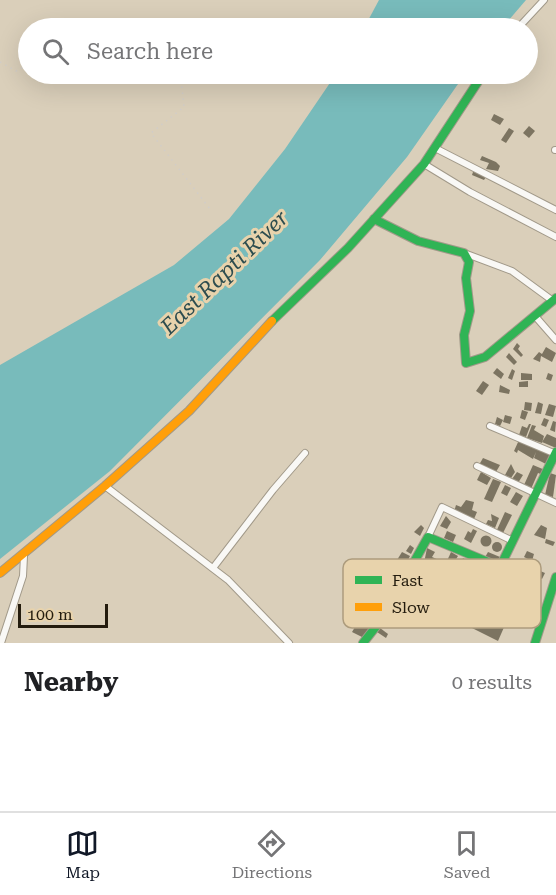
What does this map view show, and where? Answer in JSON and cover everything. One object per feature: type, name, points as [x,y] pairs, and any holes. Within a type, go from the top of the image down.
[{"type":"street","points":[[527,18],[544,0]]},
{"type":"street","points":[[0,573],[24,556],[189,411],[273,320],[374,219],[424,164],[477,84]]},
{"type":"street","points":[[435,148],[556,210]]},
{"type":"street","points":[[424,164],[470,192],[556,237]]},
{"type":"street","points":[[374,219],[408,239],[441,250],[464,253],[512,271],[554,300],[485,357],[466,363],[464,334],[470,311],[466,278],[469,262],[464,253]]},
{"type":"street","points":[[535,316],[556,340]]},
{"type":"street","points":[[490,426],[556,453],[504,559]]},
{"type":"street","points":[[213,568],[273,490],[305,453]]},
{"type":"street","points":[[477,466],[556,503]]},
{"type":"street","points":[[105,486],[228,580],[288,643]]},
{"type":"street","points":[[416,559],[442,507],[513,541]]},
{"type":"street","points":[[428,537],[481,559]]},
{"type":"street","points":[[1,643],[22,576],[24,556]]},
{"type":"street","points":[[541,626],[556,577]]},
{"type":"street","points":[[363,643],[375,628]]},
{"type":"street","points":[[536,643],[541,628]]},
{"type":"path","points":[[0,63],[18,70]]},
{"type":"path","points":[[182,84],[184,106],[151,134],[210,209]]},
{"type":"water","points":[[379,0],[526,0],[511,18],[369,18]]},
{"type":"water","name":"East Rapti River","points":[[329,84],[458,84],[407,157],[320,260],[110,471],[0,559],[0,365],[174,265],[229,219],[285,149]]},
{"type":"building","points":[[494,114],[504,119],[500,125],[491,120]]},
{"type":"building","points":[[529,126],[535,131],[529,138],[523,133]]},
{"type":"building","points":[[509,128],[514,131],[506,143],[501,140]]},
{"type":"building","points":[[482,156],[496,162],[500,166],[498,171],[486,169],[489,163],[480,160]]},
{"type":"building","points":[[474,169],[487,175],[484,180],[472,175]]},
{"type":"building","points":[[517,343],[523,355],[521,357],[513,349]]},
{"type":"building","points":[[546,347],[556,353],[552,362],[541,356],[540,362],[533,359],[539,352],[542,354]]},
{"type":"building","points":[[509,353],[517,362],[514,365],[506,357]]},
{"type":"building","points":[[497,368],[504,374],[501,379],[493,373]]},
{"type":"building","points":[[512,369],[515,371],[512,380],[508,378]]},
{"type":"building","points":[[521,373],[532,374],[532,380],[521,380]]},
{"type":"building","points":[[548,373],[553,375],[551,381],[546,379]]},
{"type":"building","points":[[483,381],[489,385],[482,395],[476,391]]},
{"type":"building","points":[[528,381],[528,387],[519,387],[519,382]]},
{"type":"building","points":[[500,385],[510,390],[509,394],[499,392]]},
{"type":"building","points":[[525,402],[532,403],[531,411],[524,410]]},
{"type":"building","points":[[538,402],[543,404],[541,414],[535,413]]},
{"type":"building","points":[[549,404],[556,406],[553,417],[545,415]]},
{"type":"building","points":[[522,410],[528,412],[525,420],[520,418]]},
{"type":"building","points":[[505,415],[512,417],[510,424],[503,422]]},
{"type":"building","points":[[497,417],[503,420],[500,426],[495,424]]},
{"type":"building","points":[[544,418],[549,420],[546,427],[541,425]]},
{"type":"building","points":[[553,421],[556,422],[555,432],[550,430]]},
{"type":"building","points":[[531,424],[526,437],[519,435],[522,426],[527,428]]},
{"type":"building","points":[[532,425],[536,426],[534,430],[544,436],[542,443],[527,438]]},
{"type":"building","points":[[547,434],[556,438],[556,448],[542,442]]},
{"type":"building","points":[[519,440],[553,455],[548,465],[534,458],[536,452],[533,459],[518,450],[517,453],[514,451]]},
{"type":"building","points":[[483,458],[500,465],[496,472],[479,465]]},
{"type":"building","points":[[511,464],[515,472],[511,478],[505,475]]},
{"type":"building","points":[[533,465],[545,470],[543,475],[538,473],[531,489],[524,485]]},
{"type":"building","points":[[481,472],[491,478],[487,485],[477,480]]},
{"type":"building","points":[[517,472],[523,475],[518,483],[512,479]]},
{"type":"building","points":[[550,473],[556,475],[553,497],[545,495]]},
{"type":"building","points":[[493,479],[501,482],[492,502],[484,499]]},
{"type":"building","points":[[505,485],[511,488],[507,496],[501,493]]},
{"type":"building","points":[[516,492],[523,496],[517,506],[510,502]]},
{"type":"building","points":[[466,500],[474,502],[472,510],[477,512],[474,519],[454,512],[456,505],[461,507]]},
{"type":"building","points":[[505,512],[512,515],[502,535],[496,532]]},
{"type":"building","points":[[491,514],[499,518],[495,528],[486,524],[488,520],[492,521]]},
{"type":"building","points":[[446,516],[451,522],[447,529],[440,526]]},
{"type":"building","points":[[421,525],[424,528],[420,536],[414,532]]},
{"type":"building","points":[[541,525],[547,528],[545,539],[534,535]]},
{"type":"building","points":[[473,529],[477,531],[471,543],[464,539],[468,531],[471,533]]},
{"type":"building","points":[[447,531],[456,535],[453,542],[444,538]]},
{"type":"building","points":[[486,536],[490,537],[490,545],[486,546],[482,545],[481,541],[482,537]]},
{"type":"building","points":[[546,539],[555,542],[553,546],[545,543]]},
{"type":"building","points":[[497,542],[501,543],[501,551],[497,552],[493,551],[492,547],[493,543]]},
{"type":"building","points":[[410,545],[414,548],[411,554],[406,551]]},
{"type":"building","points":[[427,548],[435,552],[432,557],[437,559],[425,559]]},
{"type":"building","points":[[527,551],[534,554],[533,559],[524,557]]},
{"type":"building","points":[[402,552],[410,556],[408,559],[398,559]]},
{"type":"building","points":[[451,552],[458,556],[456,559],[448,559]]},
{"type":"building","points":[[488,552],[500,557],[499,559],[484,559]]},
{"type":"building","points":[[354,628],[370,628],[364,638],[352,632]]},
{"type":"building","points":[[380,628],[388,634],[386,638],[377,632]]},
{"type":"building","points":[[472,628],[504,628],[498,641]]},
{"type":"traffic: fast","points":[[272,321],[348,248],[424,164],[476,84]]},
{"type":"traffic: fast","points":[[374,219],[418,241],[464,253],[469,262],[466,278],[470,311],[464,335],[466,363],[485,357],[556,298]]},
{"type":"traffic: fast","points":[[504,559],[556,452]]},
{"type":"traffic: fast","points":[[416,559],[428,537],[481,559]]},
{"type":"traffic: fast","points":[[541,624],[556,577]]},
{"type":"traffic: fast","points":[[363,643],[375,628]]},
{"type":"traffic: fast","points":[[535,643],[540,628]]},
{"type":"traffic: slow","points":[[0,573],[105,486],[189,411],[272,321]]}]
